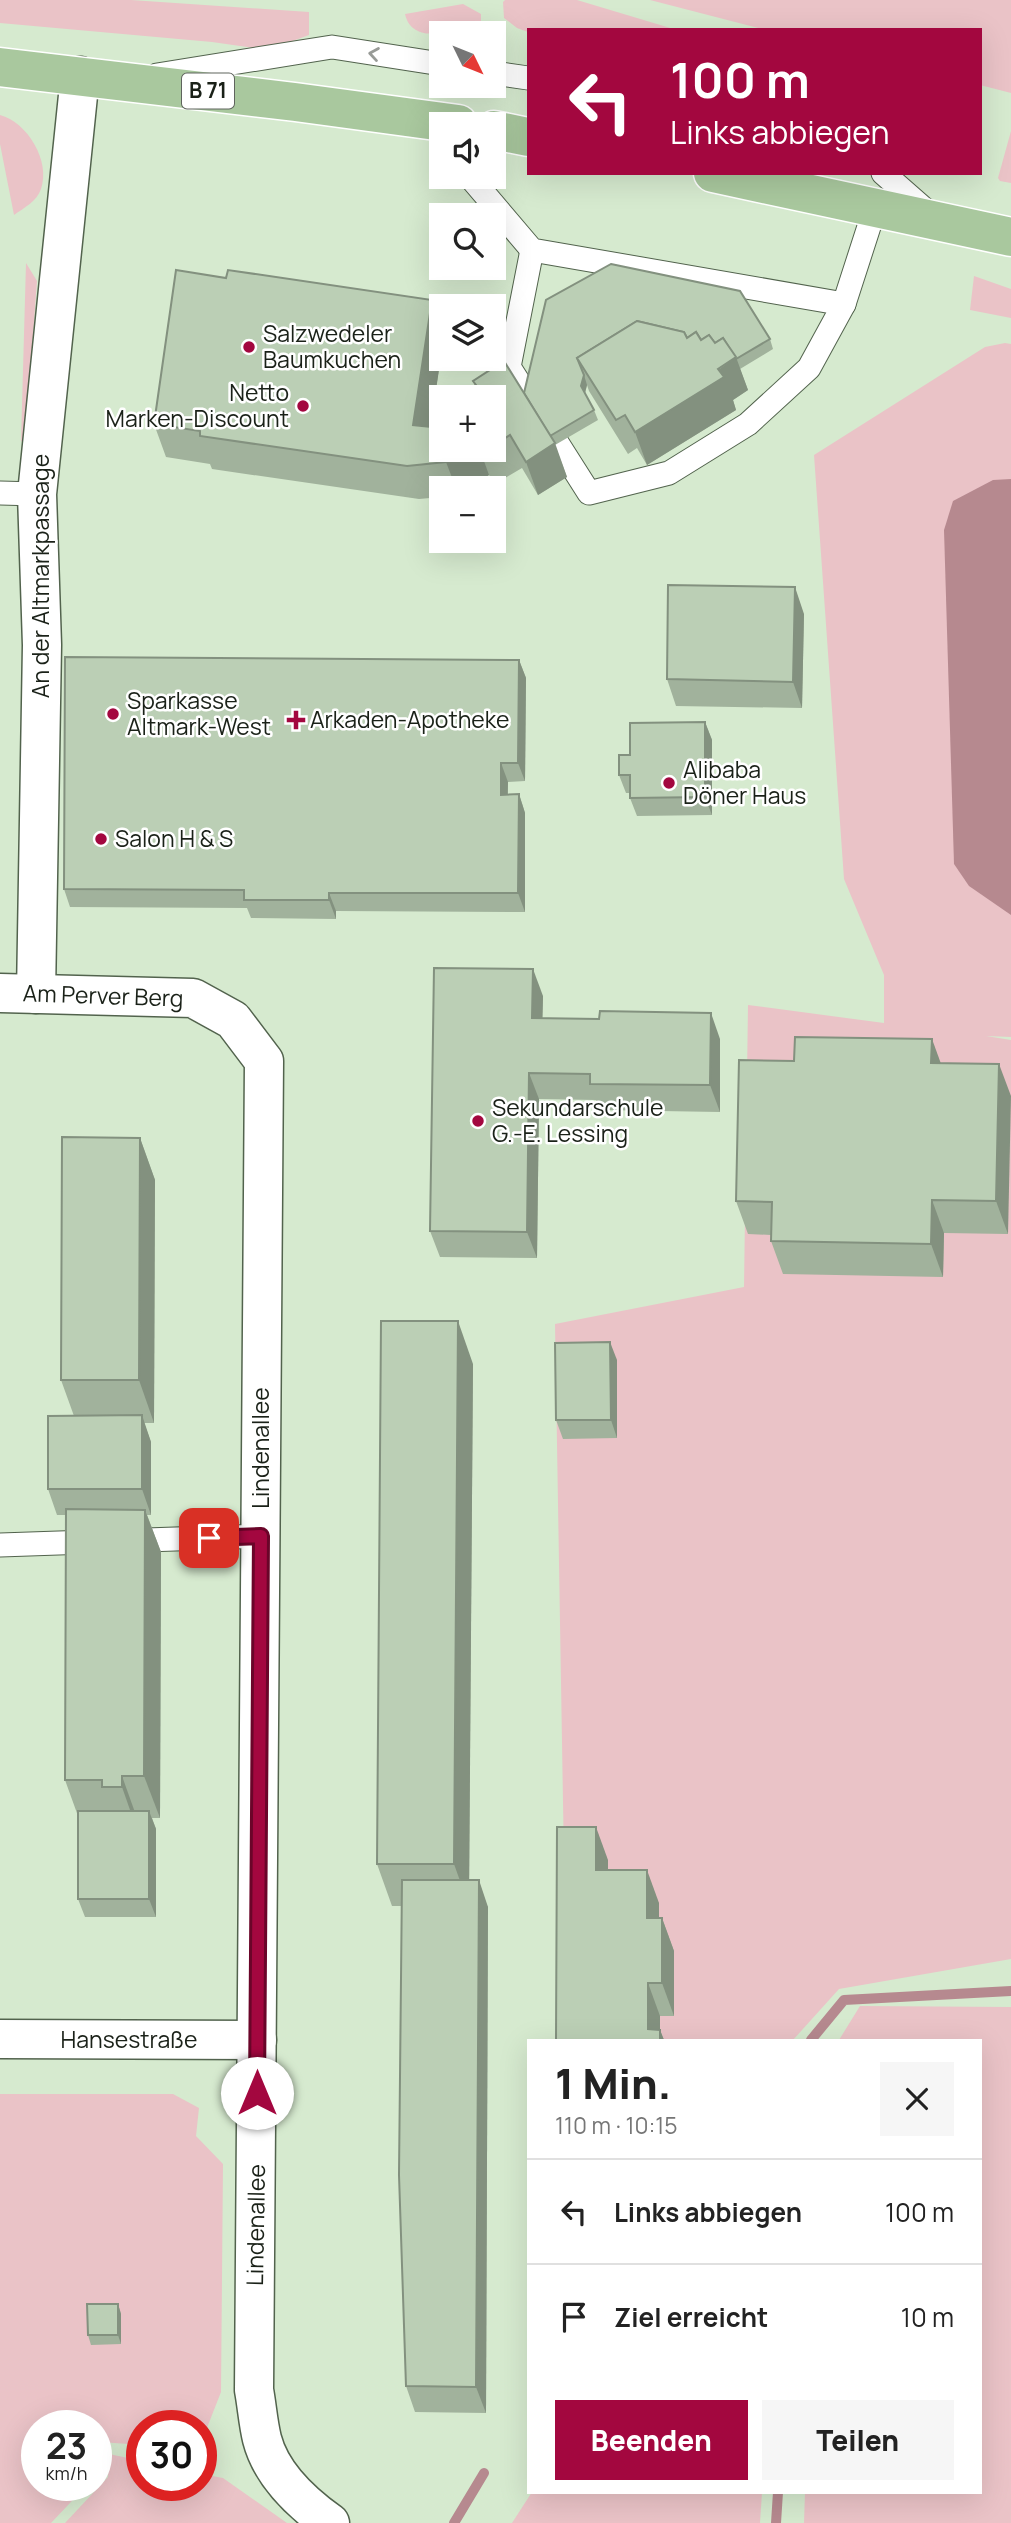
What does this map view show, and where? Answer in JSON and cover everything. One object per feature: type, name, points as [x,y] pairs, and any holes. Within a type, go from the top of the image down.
[{"type":"main road","name":"B 71","points":[[0,67],[429,120]]},
{"type":"main road","points":[[506,133],[527,137]]},
{"type":"main road","points":[[731,175],[879,191],[937,220],[1006,238]]},
{"type":"street","name":"An der Altmarkpassage","points":[[18,994],[42,645],[18,494],[80,76]]},
{"type":"street","name":"Am Perver Berg","points":[[18,994],[193,998],[233,1020],[264,1061]]},
{"type":"street","name":"Lindenallee","points":[[264,1061],[254,2390],[262,2441],[282,2478],[299,2499],[330,2523]]},
{"type":"street","name":"Hansestraße","points":[[0,2039],[257,2040]]},
{"type":"lane","points":[[120,81],[332,47],[429,62]]},
{"type":"lane","points":[[506,75],[527,78]]},
{"type":"lane","points":[[480,189],[532,250],[844,304]]},
{"type":"lane","points":[[532,250],[509,367],[589,493],[669,473],[748,424],[809,368],[844,304],[879,191]]},
{"type":"lane","points":[[0,1545],[261,1536]]},
{"type":"shaded area","points":[[0,0],[131,0],[309,12],[309,35],[268,50],[212,42],[0,23]]},
{"type":"shaded area","points":[[577,0],[670,28],[527,28],[527,32],[504,18],[503,2]]},
{"type":"shaded area","points":[[650,0],[1011,0],[1011,93],[982,86],[982,28],[758,28]]},
{"type":"shaded area","points":[[463,4],[481,14],[481,21],[429,21],[428,34],[420,32],[408,23],[405,14]]},
{"type":"shaded area","points":[[0,115],[10,119],[27,134],[40,155],[43,167],[39,193],[30,204],[14,215],[0,144]]},
{"type":"shaded area","points":[[1011,131],[1011,183],[998,178]]},
{"type":"shaded area","points":[[26,263],[37,281],[25,443],[21,441]]},
{"type":"shaded area","points":[[974,276],[1011,289],[1011,318],[970,310]]},
{"type":"shaded area","points":[[1011,344],[1011,1037],[986,1036],[1011,1040],[1011,1959],[839,1989],[794,2039],[567,2039],[555,1324],[744,1287],[748,1005],[884,1023],[884,975],[844,879],[814,455],[985,347]]},
{"type":"shaded area","points":[[1011,479],[1011,915],[969,886],[954,864],[944,530],[953,501],[993,480]]},
{"type":"shaded area","points":[[860,2006],[1011,2007],[1011,2523],[804,2523],[805,2494],[982,2494],[982,2039],[840,2039]]},
{"type":"shaded area","points":[[0,2094],[173,2094],[199,2108],[196,2136],[223,2164],[221,2392],[214,2410],[126,2410],[126,2444],[112,2443],[112,2410],[21,2410],[21,2501],[72,2501],[51,2523],[0,2523]]},
{"type":"shaded area","points":[[112,2455],[126,2458],[126,2501],[217,2501],[217,2477],[223,2478],[287,2523],[65,2523],[86,2501],[112,2501]]},
{"type":"shaded area","points":[[531,2494],[762,2494],[760,2523],[512,2523]]},
{"type":"building","points":[[611,264],[740,291],[770,339],[736,359],[723,338],[715,343],[709,335],[701,340],[696,332],[687,338],[684,332],[637,321],[577,358],[584,375],[581,386],[594,410],[550,436],[524,393],[546,300]]},
{"type":"building","name":"Netto Marken-Discount","points":[[176,270],[226,278],[228,270],[429,300],[429,320],[413,425],[429,427],[429,462],[446,462],[407,466],[200,436],[200,431],[154,424]]},
{"type":"building","points":[[637,321],[684,332],[687,338],[696,332],[701,340],[709,335],[715,343],[723,338],[736,357],[718,369],[724,377],[635,432],[625,415],[616,420],[577,358]]},
{"type":"building","points":[[506,364],[555,443],[526,462],[510,435],[506,438],[506,385],[476,385],[473,381],[488,371],[506,371]]},
{"type":"building","points":[[668,585],[795,587],[793,682],[667,679]]},
{"type":"building","points":[[65,657],[519,660],[518,763],[501,763],[501,795],[519,794],[518,893],[329,893],[329,900],[244,900],[244,890],[64,889]]},
{"type":"building","name":"Alibaba Döner Haus","points":[[705,722],[705,797],[630,798],[630,775],[619,775],[619,755],[630,755],[630,723]]},
{"type":"building","points":[[434,968],[533,969],[532,1018],[599,1019],[600,1011],[711,1013],[710,1085],[590,1084],[590,1074],[529,1073],[527,1232],[430,1231]]},
{"type":"building","points":[[795,1037],[932,1039],[931,1063],[999,1064],[996,1201],[932,1200],[931,1244],[771,1241],[772,1202],[736,1201],[739,1060],[794,1061]]},
{"type":"building","points":[[62,1137],[140,1138],[139,1380],[61,1380]]},
{"type":"building","points":[[381,1321],[458,1321],[454,1864],[377,1864]]},
{"type":"building","points":[[610,1342],[611,1420],[556,1420],[555,1343]]},
{"type":"building","points":[[142,1415],[142,1489],[48,1489],[48,1416]]},
{"type":"building","points":[[66,1509],[145,1510],[144,1776],[122,1776],[122,1787],[102,1787],[102,1780],[65,1780]]},
{"type":"building","points":[[78,1811],[149,1811],[149,1899],[78,1899]]},
{"type":"building","points":[[557,1827],[596,1827],[596,1870],[647,1870],[647,1918],[662,1918],[662,1983],[648,1983],[648,2029],[660,2030],[660,2039],[556,2039]]},
{"type":"building","points":[[402,1880],[479,1880],[476,2387],[406,2386],[399,2175]]},
{"type":"building","points":[[87,2304],[118,2304],[118,2335],[88,2335]]},
{"type":"waterway","points":[[812,2039],[844,2000],[1011,1991]]},
{"type":"waterway","points":[[454,2523],[484,2473]]},
{"type":"waterway","points":[[776,2523],[778,2494]]},
{"type":"place","name":"Salzwedeler Baumkuchen","points":[[249,347]]},
{"type":"place","name":"Netto Marken-Discount","points":[[303,406]]},
{"type":"place","name":"Sparkasse Altmark-West","points":[[113,714]]},
{"type":"place","name":"Arkaden-Apotheke","points":[[296,720]]},
{"type":"place","name":"Alibaba Döner Haus","points":[[669,783]]},
{"type":"place","name":"Salon H & S","points":[[101,839]]},
{"type":"place","name":"Sekundarschule G.-E. Lessing","points":[[478,1121]]},
{"type":"route","points":[[209,1538],[261,1536],[257,2093]]}]
